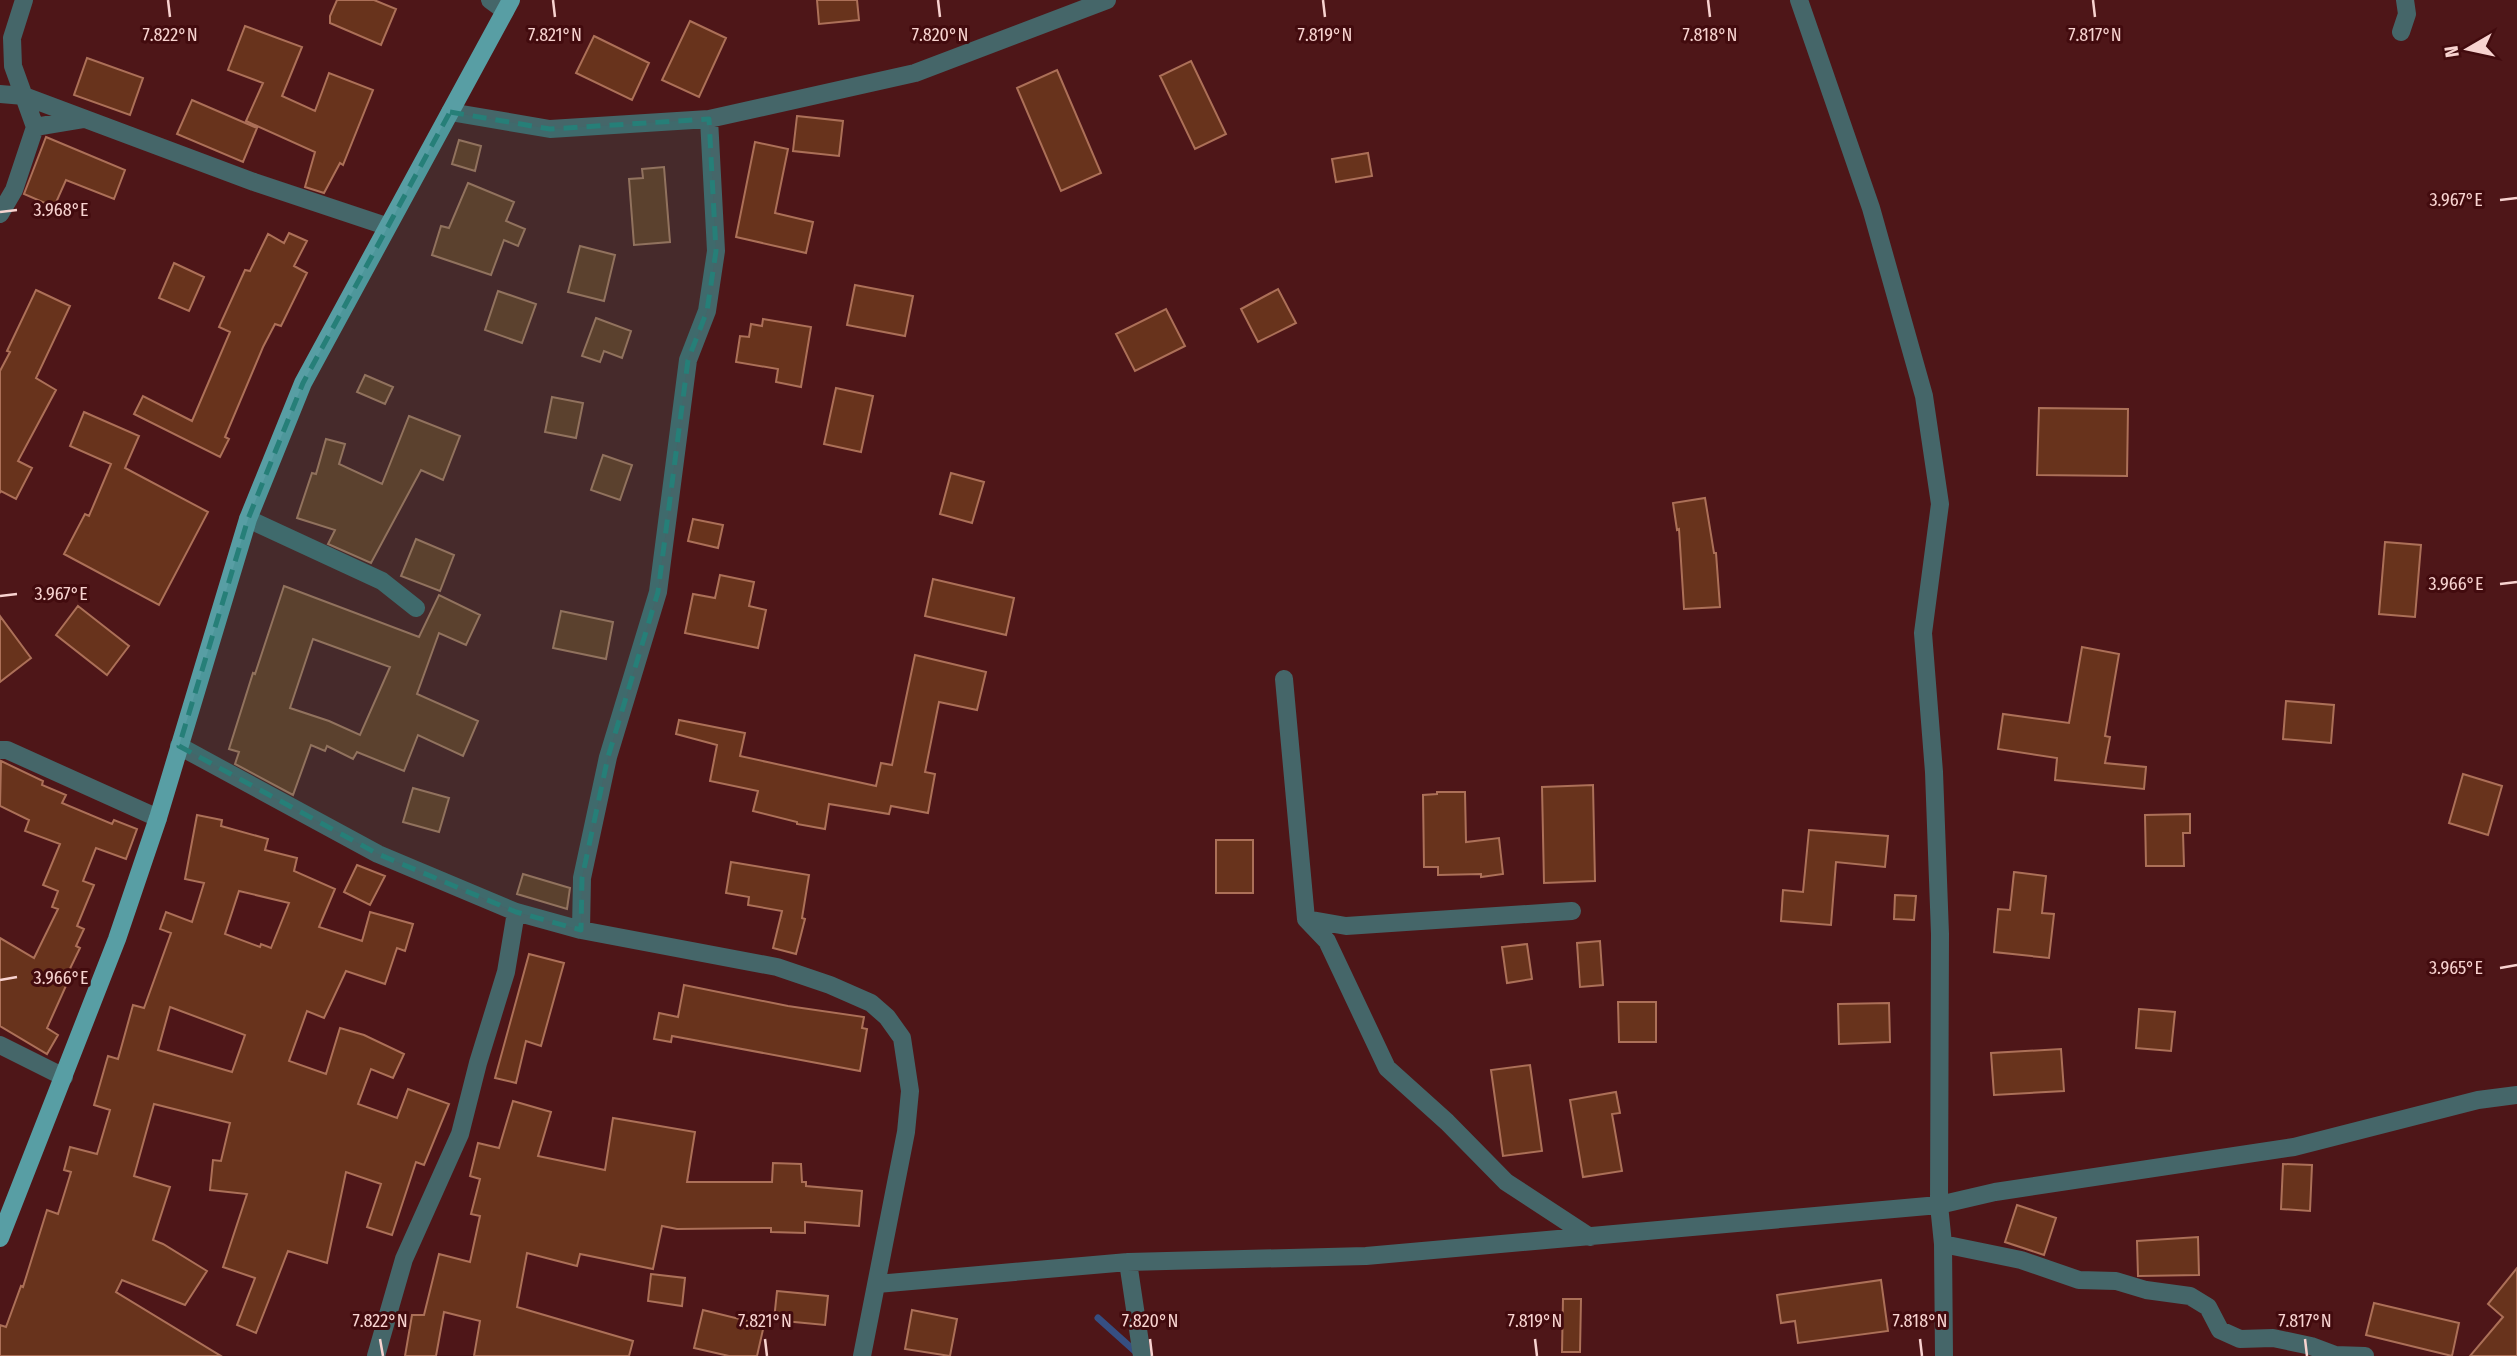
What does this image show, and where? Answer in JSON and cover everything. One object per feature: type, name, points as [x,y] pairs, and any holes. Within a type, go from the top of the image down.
[{"type":"main road","points":[[0,1238],[117,939],[158,818],[248,519],[303,383],[450,112],[502,4]]},
{"type":"street","points":[[0,215],[14,190],[35,127],[13,66],[12,38],[24,0]]},
{"type":"street","points":[[450,112],[550,129],[709,119],[915,73],[1107,0]]},
{"type":"street","points":[[1799,0],[1871,208],[1924,396],[1940,504],[1923,633],[1934,772],[1940,934],[1938,1205],[1943,1244],[1944,1356]]},
{"type":"street","points":[[2401,32],[2407,14],[2405,0]]},
{"type":"street","points":[[0,94],[24,96],[254,182],[386,226]]},
{"type":"street","points":[[35,127],[86,119]]},
{"type":"street","points":[[581,930],[582,878],[608,757],[658,592],[688,360],[709,299],[716,251],[709,119]]},
{"type":"street","points":[[248,519],[382,581],[416,608]]},
{"type":"street","points":[[1284,679],[1306,919],[1327,941],[1387,1068],[1447,1122],[1506,1182],[1590,1237]]},
{"type":"street","points":[[178,746],[379,854],[516,912],[581,930],[777,967],[871,1003],[887,1017],[902,1038],[909,1091],[906,1132],[862,1356]]},
{"type":"street","points":[[0,750],[7,750],[158,818]]},
{"type":"street","points":[[1306,919],[1346,926],[1572,911]]},
{"type":"street","points":[[376,1356],[404,1259],[460,1134],[506,972],[516,912]]},
{"type":"street","points":[[0,1045],[64,1077]]},
{"type":"street","points":[[877,1284],[1128,1262],[1366,1256],[1938,1205],[1995,1192],[2294,1147],[2478,1100],[2517,1095]]},
{"type":"street","points":[[1943,1244],[2021,1260],[2079,1280],[2116,1281],[2146,1290],[2190,1296],[2207,1307],[2220,1330],[2240,1339],[2273,1338],[2311,1346],[2335,1355],[2365,1356]]},
{"type":"street","points":[[1128,1262],[1142,1356]]},
{"type":"highlighted area","points":[[450,112],[550,129],[709,119],[716,251],[707,311],[688,360],[658,592],[608,757],[582,878],[581,930],[516,912],[378,854],[179,746],[248,519],[303,383]]},
{"type":"building","points":[[337,0],[374,0],[396,9],[381,45],[330,23]]},
{"type":"building","points":[[817,0],[857,0],[859,20],[819,24]]},
{"type":"building","points":[[690,21],[726,38],[699,97],[662,80]]},
{"type":"building","points":[[245,26],[302,47],[282,96],[315,111],[329,73],[373,90],[343,165],[340,163],[324,193],[305,187],[315,152],[246,121],[263,83],[228,70]]},
{"type":"building","points":[[594,36],[649,63],[632,100],[576,73]]},
{"type":"building","points":[[87,58],[143,78],[130,115],[74,95]]},
{"type":"building","points":[[1191,61],[1226,134],[1195,149],[1160,76]]},
{"type":"building","points":[[1057,70],[1101,173],[1061,191],[1017,88]]},
{"type":"building","points":[[192,100],[257,128],[243,162],[177,134]]},
{"type":"building","points":[[797,116],[843,121],[839,156],[793,151]]},
{"type":"building","points":[[46,137],[125,170],[114,199],[66,180],[54,207],[24,194]]},
{"type":"building","points":[[459,140],[481,146],[475,171],[452,164]]},
{"type":"building","points":[[755,142],[788,149],[775,213],[813,222],[806,253],[736,237]]},
{"type":"building","points":[[1368,153],[1372,176],[1336,182],[1332,159]]},
{"type":"building","points":[[664,167],[670,242],[634,245],[629,179],[643,178],[642,169]]},
{"type":"building","points":[[468,183],[514,202],[506,221],[525,229],[518,246],[504,240],[491,275],[432,255],[441,226],[449,228]]},
{"type":"building","points":[[289,233],[307,241],[294,266],[307,273],[281,326],[275,324],[263,347],[225,437],[229,439],[220,457],[134,414],[143,396],[192,421],[230,332],[219,327],[245,270],[250,271],[268,234],[284,243]]},
{"type":"building","points":[[580,246],[615,255],[604,301],[568,292]]},
{"type":"building","points":[[174,263],[204,277],[189,311],[159,298]]},
{"type":"building","points":[[855,285],[913,296],[905,336],[847,325]]},
{"type":"building","points":[[1278,289],[1296,323],[1258,342],[1241,309]]},
{"type":"building","points":[[36,290],[70,306],[36,378],[56,390],[18,461],[32,468],[16,499],[1,491],[0,493],[0,371]]},
{"type":"building","points":[[498,291],[536,304],[522,343],[485,330]]},
{"type":"building","points":[[1166,309],[1185,346],[1135,371],[1116,334]]},
{"type":"building","points":[[596,318],[631,331],[622,358],[604,351],[600,362],[582,356]]},
{"type":"building","points":[[763,319],[811,327],[801,387],[776,382],[778,369],[736,362],[740,336],[749,337],[751,324],[762,326]]},
{"type":"building","points":[[365,375],[393,387],[385,404],[357,392]]},
{"type":"building","points":[[836,388],[873,396],[861,452],[824,444]]},
{"type":"building","points":[[552,397],[583,403],[576,438],[545,432]]},
{"type":"building","points":[[2039,408],[2128,409],[2127,476],[2037,475]]},
{"type":"building","points":[[84,412],[139,436],[125,468],[208,512],[159,605],[64,554],[85,514],[89,516],[111,464],[70,446]]},
{"type":"building","points":[[409,416],[460,436],[443,480],[421,470],[371,563],[328,544],[335,530],[297,518],[312,473],[316,474],[326,439],[345,444],[339,464],[382,484]]},
{"type":"building","points":[[603,455],[632,465],[620,500],[591,490]]},
{"type":"building","points":[[951,473],[984,482],[972,523],[940,514]]},
{"type":"building","points":[[1705,498],[1716,553],[1720,607],[1684,609],[1679,529],[1677,530],[1673,503]]},
{"type":"building","points":[[693,519],[723,525],[718,548],[688,541]]},
{"type":"building","points":[[416,539],[454,555],[440,591],[401,576]]},
{"type":"building","points":[[2385,542],[2421,545],[2415,617],[2379,614]]},
{"type":"building","points":[[720,575],[754,582],[749,606],[766,610],[758,648],[685,633],[693,594],[715,598]]},
{"type":"building","points":[[933,579],[1014,598],[1006,635],[925,616]]},
{"type":"building","points":[[284,586],[419,637],[439,595],[480,615],[466,645],[439,633],[417,694],[478,721],[463,756],[418,735],[404,771],[357,752],[353,759],[327,746],[325,751],[311,745],[293,795],[235,764],[239,752],[229,749],[253,673],[255,674]],"holes":[[[313,639],[390,667],[360,735],[290,708]]]},
{"type":"building","points":[[78,606],[129,646],[107,675],[56,635]]},
{"type":"building","points":[[561,611],[613,622],[606,659],[553,648]]},
{"type":"building","points":[[0,616],[31,658],[0,682]]},
{"type":"building","points":[[2082,647],[2119,654],[2105,736],[2110,737],[2105,763],[2146,767],[2144,789],[2055,780],[2057,758],[1998,749],[2003,714],[2069,723]]},
{"type":"building","points":[[915,655],[986,672],[977,710],[939,702],[925,772],[935,774],[928,813],[891,806],[889,814],[829,804],[825,829],[753,811],[758,791],[710,781],[717,745],[676,734],[679,720],[745,733],[740,756],[876,786],[881,763],[892,765]]},
{"type":"building","points":[[2286,701],[2334,705],[2331,743],[2283,739]]},
{"type":"building","points":[[1,761],[43,781],[42,785],[66,795],[62,803],[112,824],[114,820],[137,829],[126,859],[96,848],[83,881],[94,885],[77,926],[84,929],[76,946],[80,948],[47,1028],[58,1035],[47,1054],[0,1026],[0,938],[34,958],[58,909],[52,907],[58,891],[43,885],[60,844],[25,831],[29,820],[0,806]]},
{"type":"building","points":[[2463,774],[2502,786],[2488,835],[2449,823]]},
{"type":"building","points":[[1593,785],[1595,881],[1544,883],[1542,787]]},
{"type":"building","points":[[413,788],[449,798],[439,832],[403,822]]},
{"type":"building","points":[[1465,792],[1466,842],[1499,838],[1503,874],[1481,877],[1481,874],[1438,875],[1438,867],[1424,867],[1423,795]]},
{"type":"building","points":[[2190,814],[2190,833],[2183,833],[2184,866],[2146,866],[2145,815]]},
{"type":"building","points":[[197,815],[222,820],[221,826],[268,839],[265,850],[297,858],[294,871],[335,889],[319,927],[362,941],[370,912],[413,924],[405,951],[397,948],[385,984],[346,971],[324,1018],[307,1011],[289,1061],[326,1074],[340,1028],[364,1035],[404,1054],[393,1078],[371,1069],[358,1104],[397,1118],[408,1089],[449,1104],[424,1165],[416,1162],[392,1235],[367,1227],[381,1184],[346,1172],[327,1263],[288,1251],[256,1333],[237,1325],[255,1278],[223,1267],[247,1194],[210,1190],[213,1160],[221,1161],[230,1123],[154,1104],[134,1176],[170,1187],[153,1240],[207,1271],[185,1305],[122,1280],[116,1292],[221,1356],[0,1356],[0,1325],[6,1327],[21,1286],[23,1287],[47,1210],[58,1214],[71,1172],[64,1170],[70,1147],[97,1154],[110,1110],[94,1105],[108,1056],[118,1059],[133,1005],[144,1008],[171,933],[160,929],[166,912],[192,922],[204,883],[185,879]],"holes":[[[239,891],[289,903],[271,948],[261,944],[260,947],[225,934]],[[170,1007],[245,1035],[232,1072],[158,1050]]]},
{"type":"building","points":[[1809,830],[1888,836],[1885,867],[1836,862],[1831,925],[1781,921],[1783,890],[1803,892]]},
{"type":"building","points":[[1216,840],[1253,840],[1253,893],[1216,893]]},
{"type":"building","points":[[731,862],[809,875],[802,918],[805,919],[796,954],[773,948],[782,911],[748,905],[749,897],[726,893]]},
{"type":"building","points":[[357,865],[385,876],[370,905],[344,892]]},
{"type":"building","points":[[2014,872],[2046,876],[2042,913],[2054,914],[2049,958],[1994,952],[1998,909],[2010,910]]},
{"type":"building","points":[[523,874],[570,888],[567,909],[517,894]]},
{"type":"building","points":[[1895,895],[1916,896],[1914,920],[1894,919]]},
{"type":"building","points":[[1600,941],[1603,985],[1580,987],[1577,943]]},
{"type":"building","points":[[1527,944],[1532,979],[1507,983],[1502,947]]},
{"type":"building","points":[[529,954],[564,963],[541,1046],[526,1041],[516,1083],[495,1078]]},
{"type":"building","points":[[684,985],[788,1006],[864,1017],[862,1028],[867,1029],[860,1071],[672,1036],[671,1042],[654,1039],[659,1013],[678,1017]]},
{"type":"building","points":[[1618,1002],[1656,1002],[1656,1042],[1619,1042]]},
{"type":"building","points":[[1889,1003],[1890,1042],[1839,1044],[1838,1004]]},
{"type":"building","points":[[2139,1009],[2175,1012],[2171,1051],[2136,1048]]},
{"type":"building","points":[[2061,1049],[2064,1091],[1994,1095],[1991,1053]]},
{"type":"building","points":[[1530,1065],[1542,1151],[1503,1156],[1491,1070]]},
{"type":"building","points":[[1616,1092],[1620,1113],[1612,1114],[1622,1171],[1583,1177],[1570,1100]]},
{"type":"building","points":[[513,1101],[551,1112],[538,1156],[605,1170],[613,1118],[695,1132],[687,1182],[772,1182],[773,1163],[801,1164],[802,1182],[806,1182],[806,1186],[862,1191],[859,1226],[805,1222],[805,1233],[771,1232],[771,1228],[677,1229],[662,1226],[653,1269],[580,1254],[577,1266],[527,1253],[517,1307],[633,1341],[629,1356],[474,1356],[480,1321],[444,1312],[436,1356],[405,1356],[412,1315],[424,1315],[439,1254],[470,1262],[480,1216],[471,1214],[480,1179],[470,1176],[478,1143],[499,1148]]},
{"type":"building","points":[[2283,1164],[2312,1165],[2310,1211],[2281,1209]]},
{"type":"building","points":[[2017,1205],[2056,1218],[2044,1255],[2005,1242]]},
{"type":"building","points":[[2198,1237],[2199,1275],[2138,1276],[2137,1241]]},
{"type":"building","points":[[2517,1268],[2517,1356],[2470,1356],[2503,1317],[2488,1304]]},
{"type":"building","points":[[651,1274],[685,1278],[682,1306],[648,1301]]},
{"type":"building","points":[[1881,1280],[1888,1331],[1798,1343],[1795,1321],[1781,1323],[1777,1295]]},
{"type":"building","points":[[777,1291],[828,1296],[825,1325],[774,1320]]},
{"type":"building","points":[[1563,1299],[1581,1299],[1580,1352],[1562,1352]]},
{"type":"building","points":[[2374,1303],[2459,1323],[2452,1356],[2366,1335]]},
{"type":"building","points":[[703,1310],[764,1325],[757,1356],[729,1356],[694,1348]]},
{"type":"building","points":[[912,1310],[957,1319],[950,1356],[905,1349]]},
{"type":"waterway","points":[[1098,1318],[1137,1353]]}]
